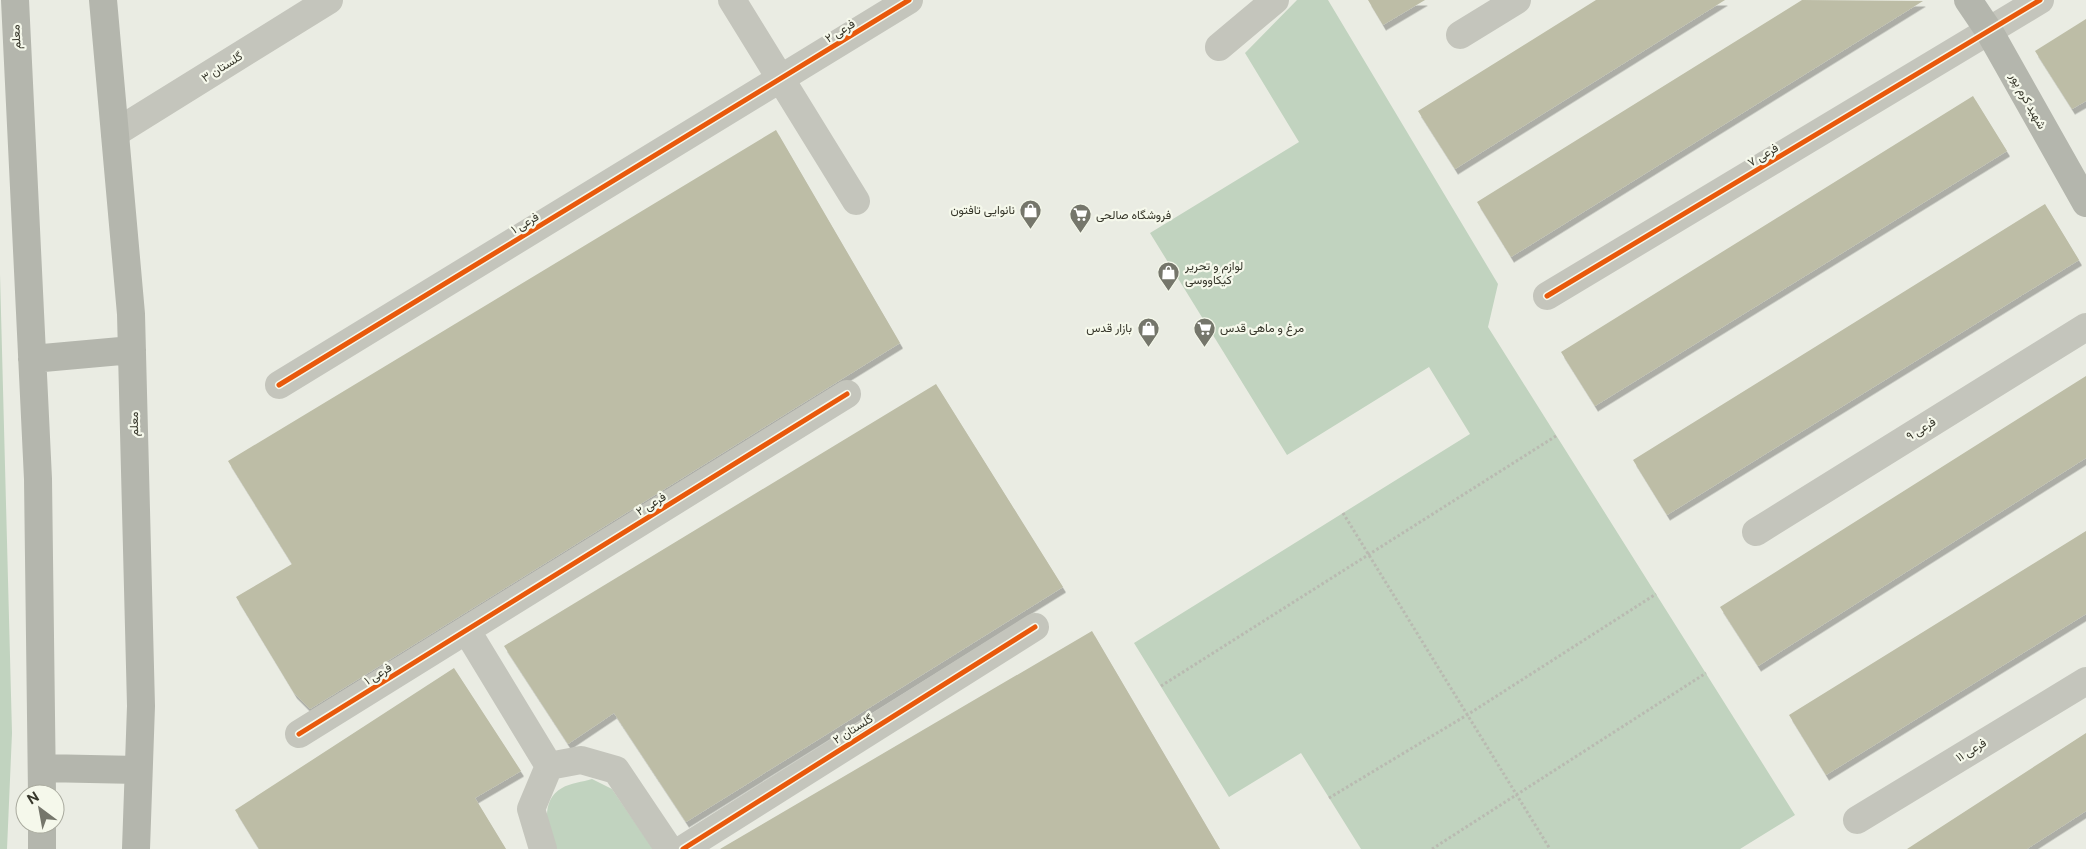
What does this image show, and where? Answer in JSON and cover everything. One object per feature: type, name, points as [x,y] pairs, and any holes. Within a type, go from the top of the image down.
[{"type":"main road","name":"معلم","points":[[15,0],[38,479],[42,781]]},
{"type":"main road","name":"معلم","points":[[103,0],[131,314],[140,706],[136,849]]},
{"type":"main road","name":"شهید کرم پور","points":[[1968,0],[1989,31],[2086,204]]},
{"type":"main road","points":[[32,359],[132,350]]},
{"type":"main road","points":[[42,781],[138,770]]},
{"type":"main road","points":[[42,834],[42,849]]},
{"type":"street","name":"گلستان ۳","points":[[115,133],[329,0]]},
{"type":"street","points":[[732,0],[856,201]]},
{"type":"street","name":"فرعی ۲","points":[[781,79],[909,0]]},
{"type":"street","points":[[1219,47],[1276,0]]},
{"type":"street","points":[[1460,35],[1518,0]]},
{"type":"street","name":"فرعی ۷","points":[[1547,296],[2040,0]]},
{"type":"street","name":"فرعی ۱","points":[[278,385],[781,79]]},
{"type":"street","name":"فرعی ۹","points":[[1756,532],[2086,327]]},
{"type":"street","name":"فرعی ۲","points":[[467,631],[847,394]]},
{"type":"street","name":"گلستان ۲","points":[[683,849],[1035,627]]},
{"type":"street","points":[[467,631],[548,766]]},
{"type":"street","name":"فرعی ۱","points":[[299,734],[467,631]]},
{"type":"street","name":"فرعی ۱۱","points":[[1856,820],[2086,681]]},
{"type":"street","points":[[548,766],[581,760],[616,770],[669,849]]},
{"type":"street","points":[[543,849],[531,809],[548,766]]},
{"type":"path","points":[[1161,686],[1556,436]]},
{"type":"path","points":[[1343,513],[1550,849]]},
{"type":"path","points":[[1329,798],[1468,715],[1656,594]]},
{"type":"path","points":[[1432,849],[1706,673]]},
{"type":"green space","points":[[1297,0],[1328,0],[1498,284],[1488,327],[1795,815],[1740,849],[1361,849],[1301,753],[1229,797],[1134,643],[1470,434],[1429,367],[1287,455],[1150,233],[1299,142],[1245,53]]},
{"type":"green space","points":[[0,274],[12,733],[7,849],[0,849]]},
{"type":"green space","points":[[592,779],[612,789],[653,849],[553,849],[547,816],[550,800],[565,786]]},
{"type":"building","points":[[1368,0],[1425,0],[1383,25]]},
{"type":"building","points":[[1596,0],[1725,0],[1455,169],[1418,111]]},
{"type":"building","points":[[1802,0],[1923,1],[1511,257],[1477,202]]},
{"type":"building","points":[[2086,19],[2086,101],[2072,109],[2035,51]]},
{"type":"building","points":[[1973,96],[2007,151],[1595,406],[1561,352]]},
{"type":"building","points":[[776,130],[900,343],[310,709],[294,693],[236,597],[292,564],[228,461]]},
{"type":"building","points":[[2045,204],[2079,260],[1667,515],[1633,460]]},
{"type":"building","points":[[2086,376],[2086,458],[1758,666],[1720,607]]},
{"type":"building","points":[[936,384],[1063,587],[686,822],[614,713],[568,744],[504,646]]},
{"type":"building","points":[[2086,531],[2086,614],[1826,775],[1789,715]]},
{"type":"building","points":[[1092,631],[1220,849],[720,849]]},
{"type":"building","points":[[454,668],[521,771],[475,798],[506,849],[259,849],[235,810]]},
{"type":"building","points":[[2086,733],[2086,811],[2027,849],[1907,849]]},
{"type":"cycle path","points":[[279,385],[909,0]]},
{"type":"cycle path","points":[[1547,296],[2040,0]]},
{"type":"cycle path","points":[[299,734],[847,394]]},
{"type":"cycle path","points":[[683,849],[1035,627]]},
{"type":"place","name":"نانوایی تافتون","points":[[1031,229]]},
{"type":"place","name":"فروشگاه صالحی","points":[[1080,234]]},
{"type":"place","name":"لوازم و تحریر کیکاووسی","points":[[1169,292]]},
{"type":"place","name":"بازار قدس","points":[[1148,347]]},
{"type":"place","name":"مرغ و ماهی قدس","points":[[1204,347]]}]
